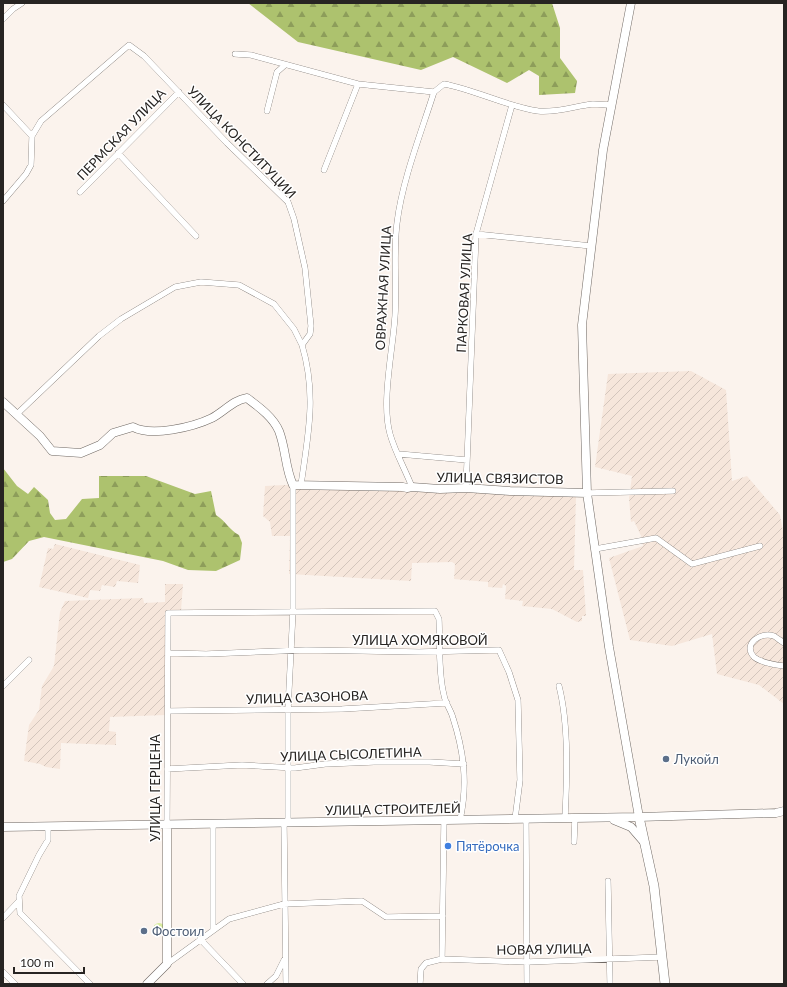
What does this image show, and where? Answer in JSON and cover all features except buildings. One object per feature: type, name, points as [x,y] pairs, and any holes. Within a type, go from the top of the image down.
[{"type":"main road","points":[[631,3],[603,150],[582,324],[587,493],[639,817],[654,886],[665,984]]},
{"type":"main road","points":[[3,402],[40,436],[52,451],[81,453],[100,445],[113,433],[121,430],[133,427],[141,432],[181,428],[212,418],[238,399],[247,398],[263,409],[278,431],[287,474],[297,485]]},
{"type":"main road","name":"УЛИЦА СВЯЗИСТОВ","points":[[297,485],[466,488],[587,493]]},
{"type":"main road","name":"УЛИЦА СТРОИТЕЛЕЙ","points":[[3,827],[606,818],[776,813],[784,811]]},
{"type":"main road","points":[[606,818],[618,820],[631,827],[645,844]]},
{"type":"main road","name":"УЛИЦА ГЕРЦЕНА","points":[[167,824],[167,964]]},
{"type":"main road","points":[[147,984],[167,964]]},
{"type":"street","points":[[3,18],[22,3]]},
{"type":"street","name":"УЛИЦА КОНСТИТУЦИИ","points":[[32,136],[41,121],[51,111],[129,45],[144,56],[236,152],[288,202],[294,219],[310,302],[310,334],[302,345]]},
{"type":"street","points":[[235,54],[251,55],[358,84],[434,92],[444,84],[459,86],[486,97],[512,105],[540,111],[567,110],[592,104],[611,105]]},
{"type":"street","points":[[267,111],[277,72],[285,65]]},
{"type":"street","points":[[324,170],[358,84]]},
{"type":"street","name":"ПЕРМСКАЯ УЛИЦА","points":[[80,192],[179,92]]},
{"type":"street","name":"ОВРАЖНАЯ УЛИЦА","points":[[412,487],[390,433],[387,410],[389,359],[395,316],[394,255],[397,221],[406,183],[434,92]]},
{"type":"street","name":"ПАРКОВАЯ УЛИЦА","points":[[466,488],[476,234],[512,105]]},
{"type":"street","points":[[3,106],[32,136],[31,165],[26,174],[3,201]]},
{"type":"street","points":[[118,153],[196,236]]},
{"type":"street","points":[[476,234],[591,246]]},
{"type":"street","points":[[17,414],[99,336],[121,319],[175,287],[201,282],[239,285],[274,304],[294,329],[302,345],[308,365],[311,398],[297,485],[288,709],[288,768],[284,904],[286,984]]},
{"type":"street","name":"УЛИЦА СВЯЗИСТОВ","points":[[399,454],[468,460]]},
{"type":"street","points":[[587,493],[673,491]]},
{"type":"street","points":[[595,550],[656,538],[692,564],[760,546]]},
{"type":"street","points":[[293,611],[435,611],[439,619],[443,695],[453,717],[462,750],[464,764],[464,801],[460,820]]},
{"type":"street","name":"УЛИЦА ГЕРЦЕНА","points":[[167,824],[168,613],[293,611]]},
{"type":"street","points":[[784,644],[773,636],[763,636],[752,641],[750,646],[755,658],[784,666]]},
{"type":"street","name":"УЛИЦА ХОМЯКОВОЙ","points":[[168,652],[213,653],[290,650],[499,650],[509,672],[518,700],[520,780],[515,819]]},
{"type":"street","points":[[3,686],[29,660]]},
{"type":"street","points":[[559,686],[564,716],[566,784],[565,818]]},
{"type":"street","name":"УЛИЦА САЗОНОВА","points":[[168,711],[342,709],[446,703]]},
{"type":"street","name":"УЛИЦА СЫСОЛЕТИНА","points":[[167,769],[242,765],[288,768],[325,764],[374,762],[430,762],[464,764]]},
{"type":"street","points":[[574,842],[575,818]]},
{"type":"street","points":[[526,819],[527,984]]},
{"type":"street","points":[[442,959],[444,820]]},
{"type":"street","points":[[213,824],[213,929]]},
{"type":"street","points":[[48,827],[48,840],[38,855],[19,896],[20,913],[90,984]]},
{"type":"street","points":[[608,881],[610,984]]},
{"type":"street","points":[[3,918],[19,901]]},
{"type":"street","points":[[167,964],[213,929],[229,919],[284,904],[362,901],[386,917],[443,916]]},
{"type":"street","points":[[200,939],[243,984]]},
{"type":"street","name":"НОВАЯ УЛИЦА","points":[[420,984],[421,969],[426,963],[442,959],[527,962],[663,957]]},
{"type":"street","points":[[267,984],[276,976],[285,958]]},
{"type":"street","points":[[3,972],[15,984]]},
{"type":"shaded area","points":[[691,371],[726,390],[732,481],[747,476],[780,515],[784,537],[784,704],[759,685],[717,674],[712,634],[672,646],[630,640],[609,558],[643,546],[642,538],[634,521],[631,522],[629,498],[632,476],[595,467],[608,374]]},
{"type":"shaded area","points":[[304,484],[571,489],[569,497],[576,496],[574,570],[583,570],[586,616],[582,616],[582,621],[577,622],[552,609],[522,606],[523,601],[505,599],[506,586],[503,584],[502,588],[488,587],[488,582],[454,579],[455,564],[452,562],[412,563],[411,581],[289,574],[290,536],[272,536],[270,522],[263,516],[265,486]]},
{"type":"shaded area","points":[[55,544],[140,565],[138,583],[117,581],[115,587],[102,585],[100,591],[90,590],[88,598],[39,587],[48,548],[53,549]]},
{"type":"shaded area","points":[[165,584],[183,584],[181,611],[166,611],[166,715],[110,717],[109,731],[116,732],[116,745],[61,743],[60,769],[24,761],[29,725],[39,710],[42,686],[54,666],[60,612],[65,601],[143,598],[144,603],[165,602]]},
{"type":"green space","points":[[248,3],[552,3],[560,28],[560,58],[577,81],[575,93],[539,95],[539,76],[529,70],[507,83],[453,57],[421,70],[298,42]]},
{"type":"green space","points":[[3,468],[17,486],[28,494],[34,487],[48,500],[50,513],[55,520],[66,519],[82,499],[99,498],[99,476],[146,476],[195,494],[211,491],[216,515],[239,535],[242,543],[240,560],[216,571],[188,570],[163,561],[44,537],[29,541],[12,559],[3,562]]},
{"type":"green space","points":[[157,923],[161,923],[165,929],[161,935],[157,935],[153,931],[153,927]]},
{"type":"place","name":"Лукойл","points":[[666,759]]},
{"type":"place","name":"Пятёрочка","points":[[448,846]]},
{"type":"place","name":"Фостоил","points":[[144,931]]}]
